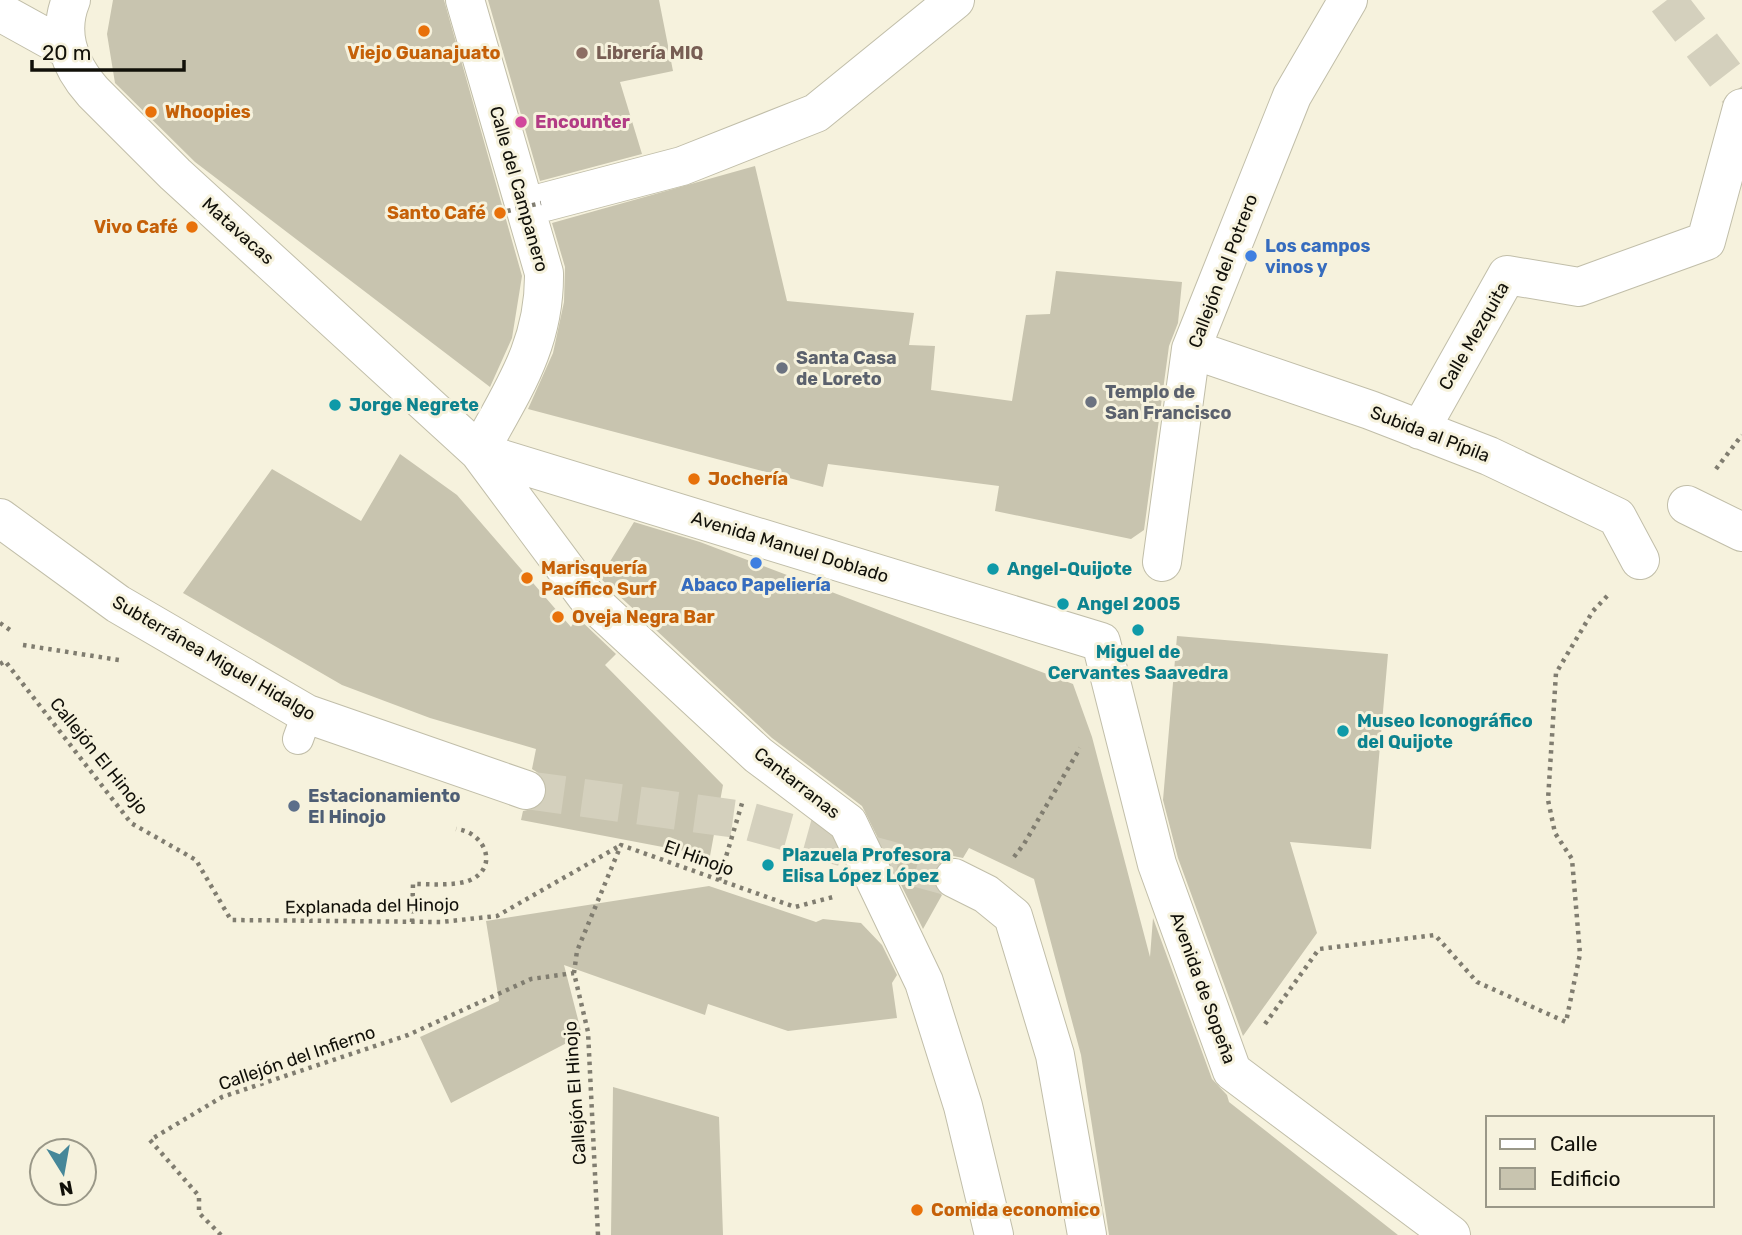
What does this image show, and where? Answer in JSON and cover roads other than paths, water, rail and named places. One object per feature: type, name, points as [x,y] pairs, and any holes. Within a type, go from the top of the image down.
[{"type":"street","points":[[67,49],[66,24],[71,0]]},
{"type":"street","name":"Calle del Campanero","points":[[465,0],[544,273],[545,303],[539,332],[479,452]]},
{"type":"street","name":"Callejón del Potrero","points":[[1162,562],[1191,349],[1292,96],[1348,0]]},
{"type":"street","points":[[541,203],[682,166],[816,113],[929,7]]},
{"type":"street","points":[[0,12],[67,49]]},
{"type":"street","name":"Matavacas","points":[[67,49],[81,78],[175,174],[479,452]]},
{"type":"street","name":"Calle Mezquita","points":[[1420,430],[1507,275],[1579,287],[1706,241],[1742,108]]},
{"type":"street","name":"Subida al Pípila","points":[[1191,349],[1489,456],[1617,517],[1640,560]]},
{"type":"street","name":"Avenida Manuel Doblado","points":[[479,452],[1101,642]]},
{"type":"street","name":"Cantarranas","points":[[479,452],[586,596],[758,755],[848,823],[924,982],[962,1106],[994,1235]]},
{"type":"street","points":[[1687,505],[1742,532]]},
{"type":"street","name":"Subterránea Miguel Hidalgo","points":[[0,518],[118,604],[302,727],[526,790]]},
{"type":"street","name":"Avenida de Sopeña","points":[[1101,642],[1157,864],[1232,1071],[1451,1235]]},
{"type":"street","points":[[970,886],[1013,916],[1055,1055],[1087,1235]]},
{"type":"tunnel","points":[[1667,0],[1742,97]]},
{"type":"tunnel","points":[[526,790],[744,820],[954,878]]},
{"type":"place","name":"Viejo Guanajuato","points":[[424,31]]},
{"type":"place","name":"Librería MIQ","points":[[582,53]]},
{"type":"place","name":"Whoopies","points":[[151,112]]},
{"type":"place","name":"Encounter","points":[[521,122]]},
{"type":"place","name":"Santo Café","points":[[500,213]]},
{"type":"place","name":"Vivo Café","points":[[192,227]]},
{"type":"place","name":"Los campos vinos y","points":[[1251,256]]},
{"type":"place","name":"Santa Casa de Loreto","points":[[782,368]]},
{"type":"place","name":"Templo de San Francisco","points":[[1091,402]]},
{"type":"place","name":"Jorge Negrete","points":[[335,405]]},
{"type":"place","name":"Jochería","points":[[694,479]]},
{"type":"place","name":"Abaco Papeliería","points":[[756,563]]},
{"type":"place","name":"Angel-Quijote","points":[[993,569]]},
{"type":"place","name":"Marisquería Pacífico Surf","points":[[527,578]]},
{"type":"place","name":"Angel 2005","points":[[1063,604]]},
{"type":"place","name":"Oveja Negra Bar","points":[[558,617]]},
{"type":"place","name":"Miguel de Cervantes Saavedra","points":[[1138,630]]},
{"type":"place","name":"Museo Iconográfico del Quijote","points":[[1343,731]]},
{"type":"place","name":"Estacionamiento El Hinojo","points":[[294,806]]},
{"type":"place","name":"Plazuela Profesora Elisa López López","points":[[768,865]]},
{"type":"place","name":"Comida economico","points":[[917,1210]]}]
